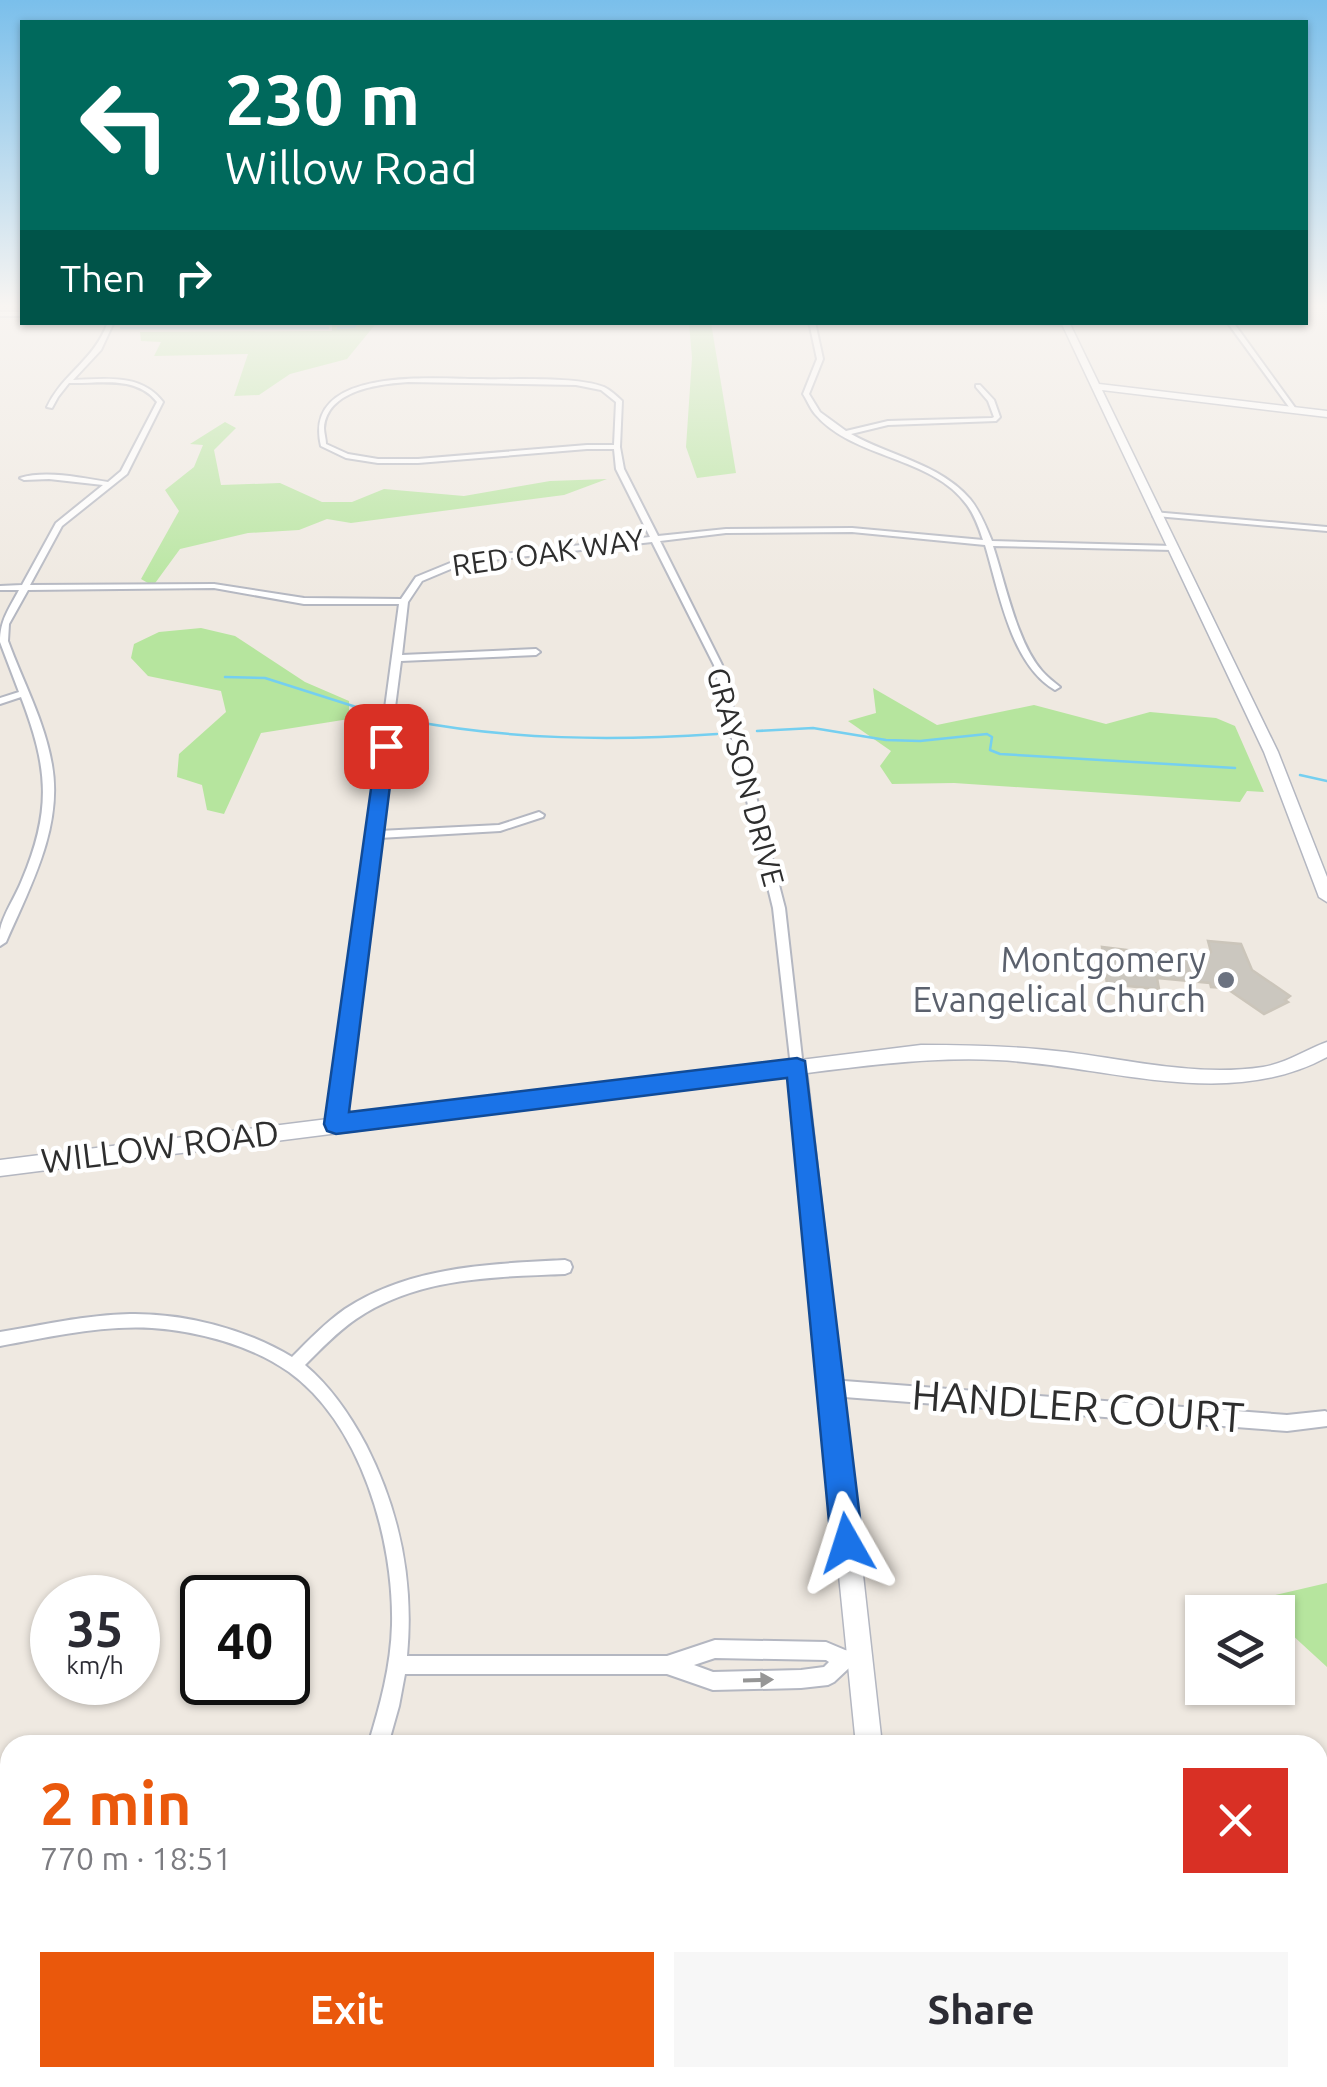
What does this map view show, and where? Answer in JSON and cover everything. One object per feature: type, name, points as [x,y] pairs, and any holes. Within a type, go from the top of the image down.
[{"type":"street","points":[[0,942],[42,836],[49,794],[43,750],[4,630],[59,525],[124,472],[159,404]]},
{"type":"street","name":"GRAYSON DRIVE","points":[[333,404],[320,436],[323,446],[334,454],[383,463],[548,448],[617,447]]},
{"type":"street","name":"GRAYSON DRIVE","points":[[619,404],[620,469],[718,665],[779,908],[797,1068]]},
{"type":"street","points":[[810,404],[820,417],[920,467],[958,490],[971,504],[1032,668],[1055,687]]},
{"type":"street","points":[[847,433],[888,423],[994,420],[997,417],[993,404]]},
{"type":"street","points":[[1105,404],[1281,774],[1326,891]]},
{"type":"street","points":[[1248,404],[1327,414]]},
{"type":"street","points":[[1290,404],[1294,410]]},
{"type":"street","points":[[24,478],[110,484]]},
{"type":"street","points":[[1156,514],[1327,528]]},
{"type":"street","name":"RED OAK WAY","points":[[404,602],[419,579],[455,563],[726,530],[852,530],[986,543],[1173,548]]},
{"type":"street","points":[[0,588],[214,586],[324,603],[404,602],[336,1124]]},
{"type":"street","points":[[398,658],[536,652]]},
{"type":"street","points":[[0,700],[22,694]]},
{"type":"street","points":[[373,836],[500,828],[539,815]]},
{"type":"street","points":[[0,910],[14,909]]},
{"type":"street","name":"WILLOW ROAD","points":[[0,1168],[921,1052],[972,1051],[1234,1077],[1297,1066],[1327,1050]]},
{"type":"street","points":[[797,1068],[831,1388],[852,1660],[866,1735]]},
{"type":"street","points":[[293,1366],[356,1310],[404,1286],[450,1274],[565,1267]]},
{"type":"street","points":[[0,1339],[100,1326],[173,1324],[253,1347],[293,1366],[329,1398],[374,1474],[385,1501],[401,1573],[400,1664],[381,1735]]},
{"type":"street","name":"HANDLER COURT","points":[[831,1388],[1288,1423],[1324,1420]]},
{"type":"street","points":[[400,1664],[666,1665],[715,1649],[826,1650],[852,1660]]},
{"type":"street","points":[[666,1665],[713,1681],[766,1680],[828,1676],[852,1660]]},
{"type":"green space","points":[[689,404],[725,404],[736,473],[697,478],[686,447]]},
{"type":"green space","points":[[225,422],[236,428],[214,450],[221,485],[280,483],[322,502],[352,502],[384,489],[464,496],[550,481],[607,479],[564,495],[351,523],[327,519],[299,530],[248,533],[180,549],[153,586],[141,579],[179,511],[165,490],[194,467],[203,445],[190,444]]},
{"type":"green space","points":[[201,628],[235,636],[305,682],[349,701],[349,719],[261,733],[224,814],[207,810],[202,785],[177,777],[179,754],[226,712],[221,691],[148,676],[131,658],[134,644],[159,632]]},
{"type":"green space","points":[[873,688],[937,725],[1034,705],[1106,724],[1150,712],[1216,718],[1235,726],[1264,792],[1247,791],[1240,802],[954,783],[892,784],[880,766],[891,751],[848,721],[876,713]]},
{"type":"green space","points":[[1327,1583],[1327,1667],[1295,1638],[1295,1595],[1275,1595]]},
{"type":"building","name":"Montgomery Evangelical Church","points":[[1208,941],[1241,944],[1252,970],[1290,996],[1285,1000],[1288,1002],[1264,1014],[1226,988],[1211,987],[1210,983],[1157,978],[1159,989],[1107,984],[1102,947],[1200,959],[1211,952]]},
{"type":"waterway","points":[[225,677],[265,678],[375,713]]},
{"type":"waterway","points":[[407,720],[484,732],[561,737],[717,734]]},
{"type":"waterway","points":[[757,731],[813,728],[886,740],[920,741],[987,734],[992,737],[990,750],[1000,754],[1235,768]]},
{"type":"waterway","points":[[1300,775],[1327,781]]},
{"type":"place","name":"Montgomery Evangelical Church","points":[[1226,980]]},
{"type":"route","points":[[386,746],[336,1124],[797,1068],[847,1543]]}]
